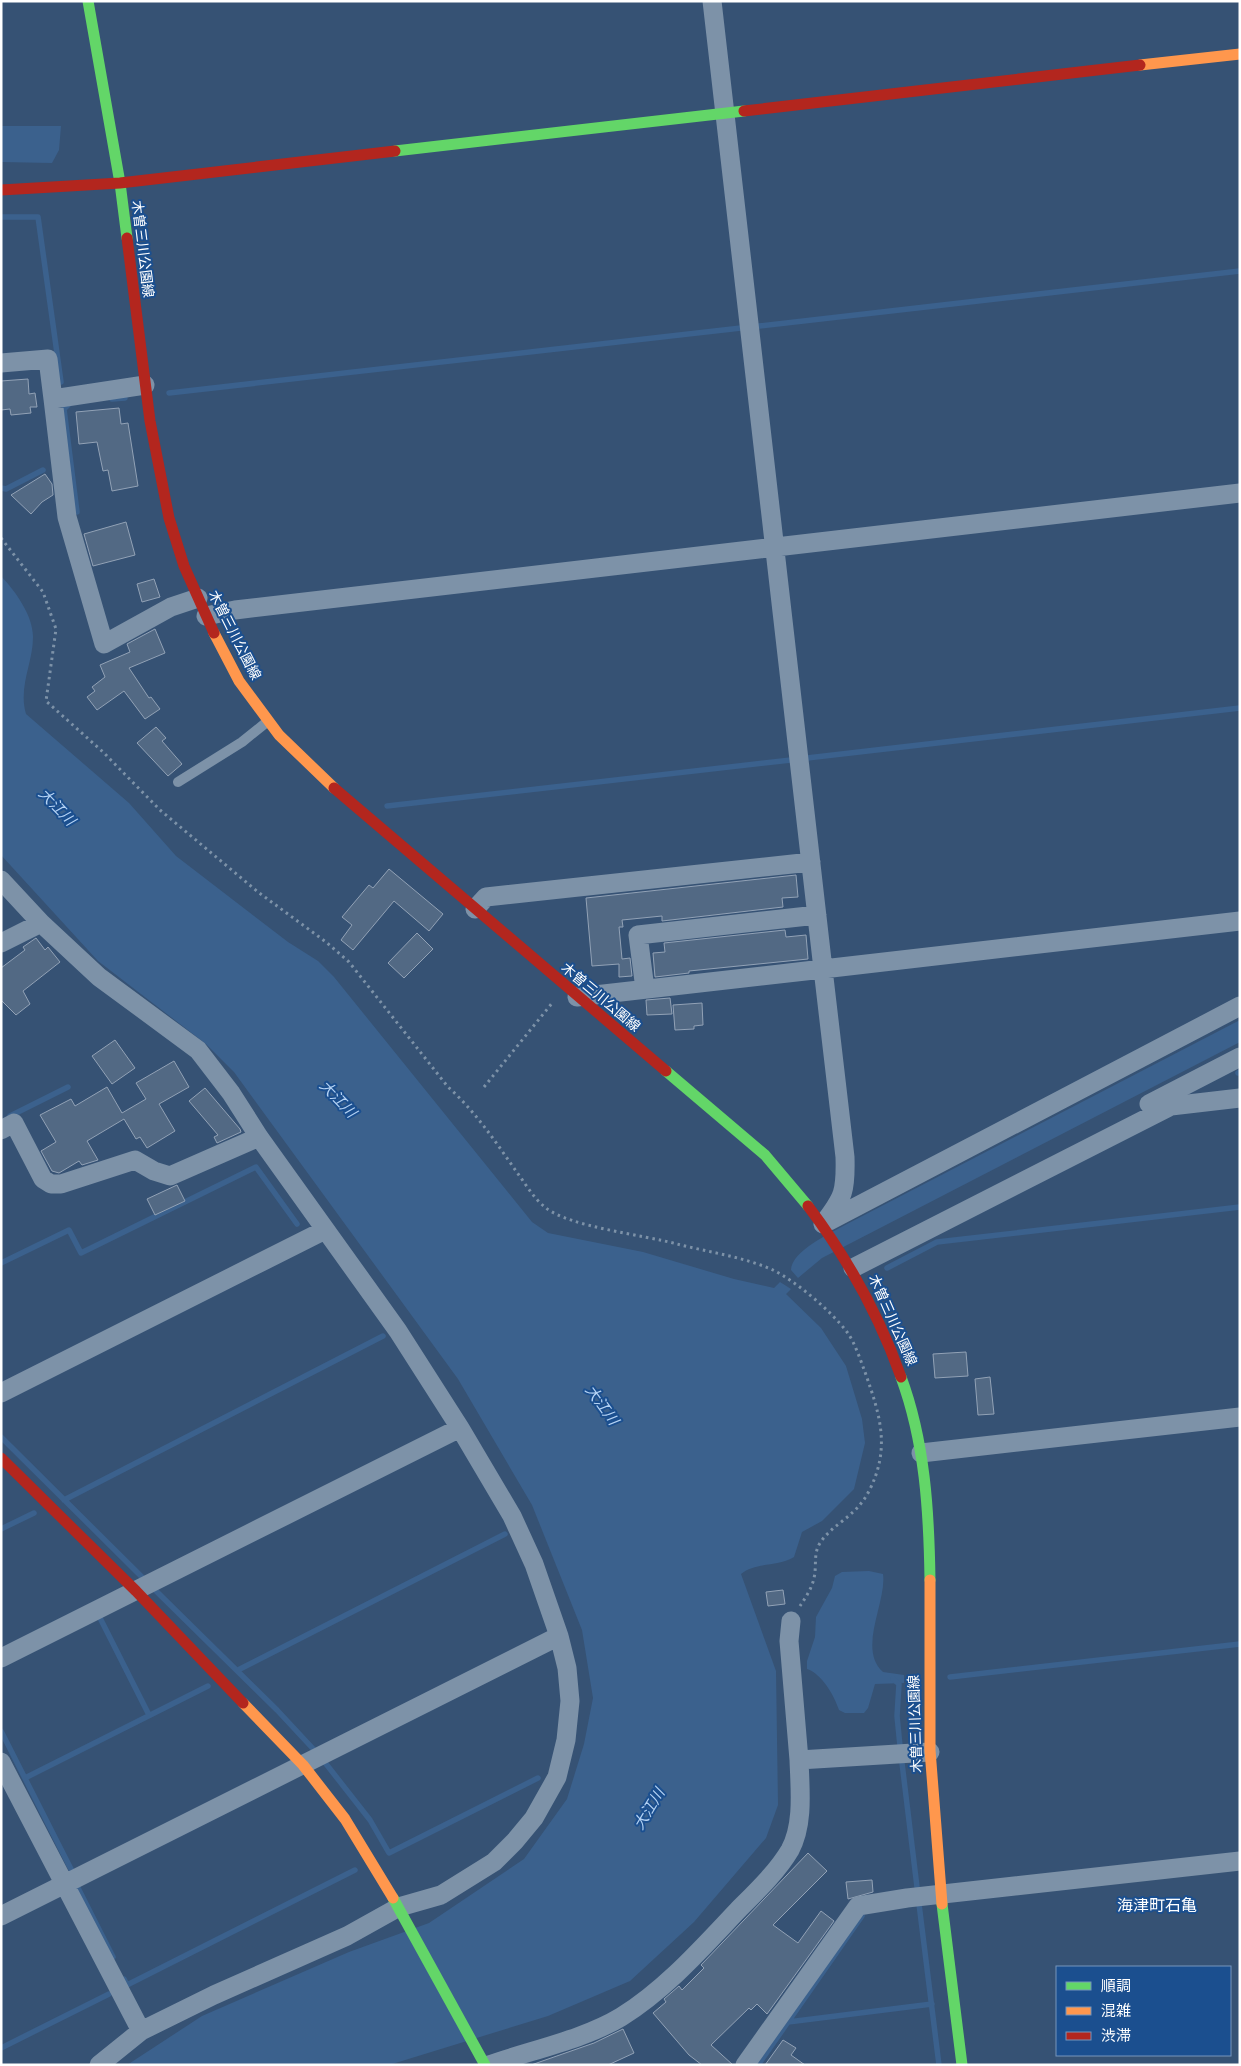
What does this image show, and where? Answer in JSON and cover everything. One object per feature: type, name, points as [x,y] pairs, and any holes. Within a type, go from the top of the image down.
[{"type":"main road","name":"木曽三川公園線","points":[[88,1],[120,183],[145,385],[168,518],[184,566],[206,616],[239,681],[279,735],[352,805],[765,1155],[796,1189],[825,1227],[872,1302],[894,1355],[910,1403],[921,1453],[928,1523],[930,1752],[942,1896],[962,2065]]},
{"type":"main road","points":[[1,190],[120,183],[1240,54]]},
{"type":"main road","points":[[1,1458],[136,1591],[303,1765],[345,1818],[402,1911],[484,2059],[485,2065]]},
{"type":"street","points":[[712,1],[846,1157],[846,1180],[840,1202],[825,1227]]},
{"type":"street","points":[[1,363],[48,358],[67,517],[104,644],[171,607],[198,598]]},
{"type":"street","points":[[53,399],[145,385]]},
{"type":"street","points":[[206,616],[235,610],[1240,493]]},
{"type":"street","points":[[475,909],[486,898],[811,862]]},
{"type":"street","points":[[1,880],[41,923],[99,977],[198,1050],[231,1092],[259,1137],[398,1332],[460,1428],[515,1522],[534,1564],[559,1636],[567,1668],[570,1700],[566,1740],[557,1776],[534,1818],[494,1862],[442,1895],[214,1995],[141,2031],[99,2065]]},
{"type":"street","points":[[645,989],[638,935],[817,915]]},
{"type":"street","points":[[572,992],[645,989],[1240,921]]},
{"type":"street","points":[[1,944],[41,923]]},
{"type":"street","points":[[825,1227],[1240,1006]]},
{"type":"street","points":[[880,1254],[888,1240],[1240,1057]]},
{"type":"street","points":[[848,1261],[880,1254],[1171,1106],[1240,1098]]},
{"type":"street","points":[[1,1130],[14,1123],[43,1179],[51,1184],[61,1184],[135,1160],[154,1172],[170,1176],[259,1137]]},
{"type":"street","points":[[1,1393],[325,1230]]},
{"type":"street","points":[[921,1453],[1240,1417]]},
{"type":"street","points":[[1,1658],[460,1428]]},
{"type":"street","points":[[484,2059],[590,2031],[620,2017],[659,1989],[699,1951],[763,1884],[790,1849],[799,1820],[799,1760],[789,1641],[791,1621]]},
{"type":"street","points":[[1,1916],[559,1636]]},
{"type":"street","points":[[799,1760],[930,1752]]},
{"type":"street","points":[[1,1762],[63,1885],[141,2031]]},
{"type":"street","points":[[745,2065],[858,1906],[907,1898],[942,1896],[1240,1860]]},
{"type":"lane","points":[[178,782],[242,742],[268,720]]},
{"type":"path","points":[[1,538],[43,592],[56,629],[46,701],[102,752],[160,810],[258,892],[326,942],[349,962],[448,1087],[466,1103],[528,1187],[546,1208],[564,1217],[595,1226],[652,1237],[774,1271],[804,1291],[848,1333],[878,1408],[883,1433],[881,1459],[869,1491],[856,1511],[819,1544],[811,1588],[791,1621]]},
{"type":"path","points":[[484,1087],[572,992]]},
{"type":"water","points":[[1,126],[61,126],[59,150],[52,163],[1,162]]},
{"type":"water","name":"大江川","points":[[1,576],[27,612],[32,629],[32,647],[24,694],[26,714],[129,803],[176,856],[288,942],[318,961],[334,977],[532,1222],[548,1233],[643,1252],[734,1279],[774,1288],[780,1282],[791,1289],[786,1294],[821,1328],[846,1366],[862,1419],[865,1443],[854,1489],[822,1521],[802,1532],[794,1557],[753,1568],[741,1574],[776,1671],[778,1805],[766,1838],[694,1922],[630,1981],[548,2016],[389,2065],[127,2065],[202,2016],[349,1952],[429,1923],[524,1859],[567,1799],[584,1744],[593,1698],[582,1630],[532,1505],[458,1379],[234,1072],[206,1044],[98,961],[1,855]]},
{"type":"water","points":[[1240,1020],[1240,1042],[822,1258],[798,1278],[791,1270],[797,1256],[804,1249],[832,1232]]},
{"type":"water","points":[[869,1571],[883,1574],[881,1598],[873,1638],[873,1651],[876,1662],[883,1672],[904,1675],[904,1683],[875,1684],[868,1708],[864,1713],[845,1713],[839,1710],[831,1692],[818,1675],[807,1669],[807,1661],[815,1637],[816,1617],[832,1588],[835,1576],[842,1572]]},
{"type":"building","points":[[28,379],[29,394],[35,393],[37,407],[30,407],[31,413],[11,415],[10,409],[1,410],[1,381]]},
{"type":"building","points":[[119,408],[121,424],[128,423],[138,486],[112,491],[108,470],[103,471],[97,442],[79,444],[76,412]]},
{"type":"building","points":[[45,474],[52,484],[53,495],[42,502],[31,514],[11,495]]},
{"type":"building","points":[[126,522],[135,555],[93,566],[84,534]]},
{"type":"building","points":[[154,579],[160,597],[142,602],[137,584]]},
{"type":"building","points":[[155,629],[165,653],[129,668],[149,698],[151,697],[160,709],[145,719],[124,691],[97,710],[87,697],[95,691],[92,687],[105,677],[100,665],[130,652],[127,644]]},
{"type":"building","points":[[156,727],[166,738],[162,741],[182,764],[168,776],[137,743]]},
{"type":"building","points":[[389,869],[443,914],[429,931],[394,901],[353,950],[341,940],[352,925],[342,917],[369,885],[373,888]]},
{"type":"building","points":[[796,875],[798,897],[782,898],[783,907],[662,921],[662,916],[622,920],[623,927],[619,927],[622,959],[630,958],[632,976],[619,977],[619,964],[592,966],[586,898]]},
{"type":"building","points":[[785,930],[786,937],[806,935],[808,959],[689,971],[689,973],[655,977],[653,953],[665,952],[664,943]]},
{"type":"building","points":[[417,933],[433,949],[404,978],[388,963]]},
{"type":"building","points":[[36,938],[45,950],[48,947],[60,962],[23,991],[30,1004],[16,1015],[1,1000],[1,968],[25,950],[23,947]]},
{"type":"building","points":[[670,998],[672,1014],[647,1015],[646,1000]]},
{"type":"building","points":[[702,1003],[703,1025],[694,1026],[694,1029],[675,1030],[673,1005]]},
{"type":"building","points":[[115,1040],[135,1068],[112,1084],[92,1056]]},
{"type":"building","points":[[174,1061],[189,1087],[159,1104],[175,1131],[147,1148],[140,1137],[136,1139],[124,1119],[87,1141],[98,1160],[82,1165],[79,1161],[59,1173],[52,1171],[41,1151],[56,1142],[40,1115],[71,1099],[75,1106],[107,1087],[122,1113],[146,1099],[136,1083]]},
{"type":"building","points":[[205,1088],[241,1132],[217,1143],[214,1137],[218,1135],[189,1101]]},
{"type":"building","points":[[177,1185],[185,1201],[155,1215],[147,1199]]},
{"type":"building","points":[[966,1352],[968,1376],[935,1378],[933,1354]]},
{"type":"building","points":[[990,1377],[994,1414],[978,1415],[975,1379]]},
{"type":"building","points":[[783,1590],[785,1604],[768,1606],[766,1592]]},
{"type":"building","points":[[808,1853],[827,1871],[773,1925],[798,1943],[821,1911],[834,1921],[767,2014],[757,2004],[751,2010],[749,2008],[711,2045],[733,2065],[702,2065],[689,2055],[653,2013],[666,2002],[664,1999],[679,1986],[682,1990],[704,1968],[701,1965]]},
{"type":"building","points":[[872,1880],[873,1892],[848,1899],[846,1882]]},
{"type":"building","points":[[623,2029],[634,2053],[608,2065],[531,2065],[594,2043]]},
{"type":"building","points":[[783,2040],[796,2048],[791,2055],[805,2065],[765,2065]]},
{"type":"waterway","points":[[1,217],[38,217],[61,382]]},
{"type":"waterway","points":[[759,326],[1240,271]]},
{"type":"waterway","points":[[169,393],[741,328]]},
{"type":"waterway","points":[[112,399],[125,398]]},
{"type":"waterway","points":[[70,403],[64,409],[77,512]]},
{"type":"waterway","points":[[1,488],[6,489],[43,470]]},
{"type":"waterway","points":[[807,758],[1240,708]]},
{"type":"waterway","points":[[387,806],[791,760]]},
{"type":"waterway","points":[[10,1116],[68,1087]]},
{"type":"waterway","points":[[1,1263],[69,1230],[81,1253],[256,1167],[297,1224]]},
{"type":"waterway","points":[[887,1268],[937,1242],[1240,1207]]},
{"type":"waterway","points":[[64,1500],[383,1336]]},
{"type":"waterway","points":[[1,1437],[147,1582]]},
{"type":"waterway","points":[[1,1529],[34,1513]]},
{"type":"waterway","points":[[238,1670],[505,1534]]},
{"type":"waterway","points":[[154,1589],[277,1710],[317,1753]]},
{"type":"waterway","points":[[98,1614],[149,1715]]},
{"type":"waterway","points":[[950,1677],[1240,1644]]},
{"type":"waterway","points":[[893,1679],[899,1684],[897,1716],[900,1746]]},
{"type":"waterway","points":[[25,1778],[208,1686]]},
{"type":"waterway","points":[[1,1731],[73,1873]]},
{"type":"waterway","points":[[323,1760],[370,1820],[389,1853],[538,1778]]},
{"type":"waterway","points":[[902,1763],[917,1887]]},
{"type":"waterway","points":[[124,1979],[127,1985],[355,1870]]},
{"type":"waterway","points":[[76,1884],[113,1957]]},
{"type":"waterway","points":[[919,1904],[939,2065]]},
{"type":"waterway","points":[[862,1916],[788,2022],[932,2004]]},
{"type":"waterway","points":[[1,2048],[109,1994]]},
{"type":"waterway","points":[[758,2065],[788,2022]]},
{"type":"traffic: fast","points":[[88,1],[120,183],[127,238]]},
{"type":"traffic: fast","points":[[395,151],[744,111]]},
{"type":"traffic: fast","points":[[666,1071],[765,1155],[808,1206]]},
{"type":"traffic: fast","points":[[901,1377],[916,1426],[924,1477],[930,1580]]},
{"type":"traffic: fast","points":[[393,1898],[485,2065]]},
{"type":"traffic: fast","points":[[942,1904],[962,2065]]},
{"type":"traffic: slow","points":[[1140,65],[1240,54]]},
{"type":"traffic: slow","points":[[214,633],[239,681],[279,735],[334,788]]},
{"type":"traffic: slow","points":[[930,1580],[930,1750],[942,1904]]},
{"type":"traffic: slow","points":[[243,1703],[303,1765],[345,1819],[393,1898]]},
{"type":"traffic: jam","points":[[744,111],[1140,65]]},
{"type":"traffic: jam","points":[[1,190],[120,183],[395,151]]},
{"type":"traffic: jam","points":[[127,238],[150,421],[169,518],[184,566],[214,633]]},
{"type":"traffic: jam","points":[[334,788],[666,1071]]},
{"type":"traffic: jam","points":[[808,1206],[836,1246],[861,1288],[883,1332],[901,1377]]},
{"type":"traffic: jam","points":[[1,1458],[136,1591],[243,1703]]},
{"type":"district","name":"海津町石亀","points":[[1157,1905]]}]
